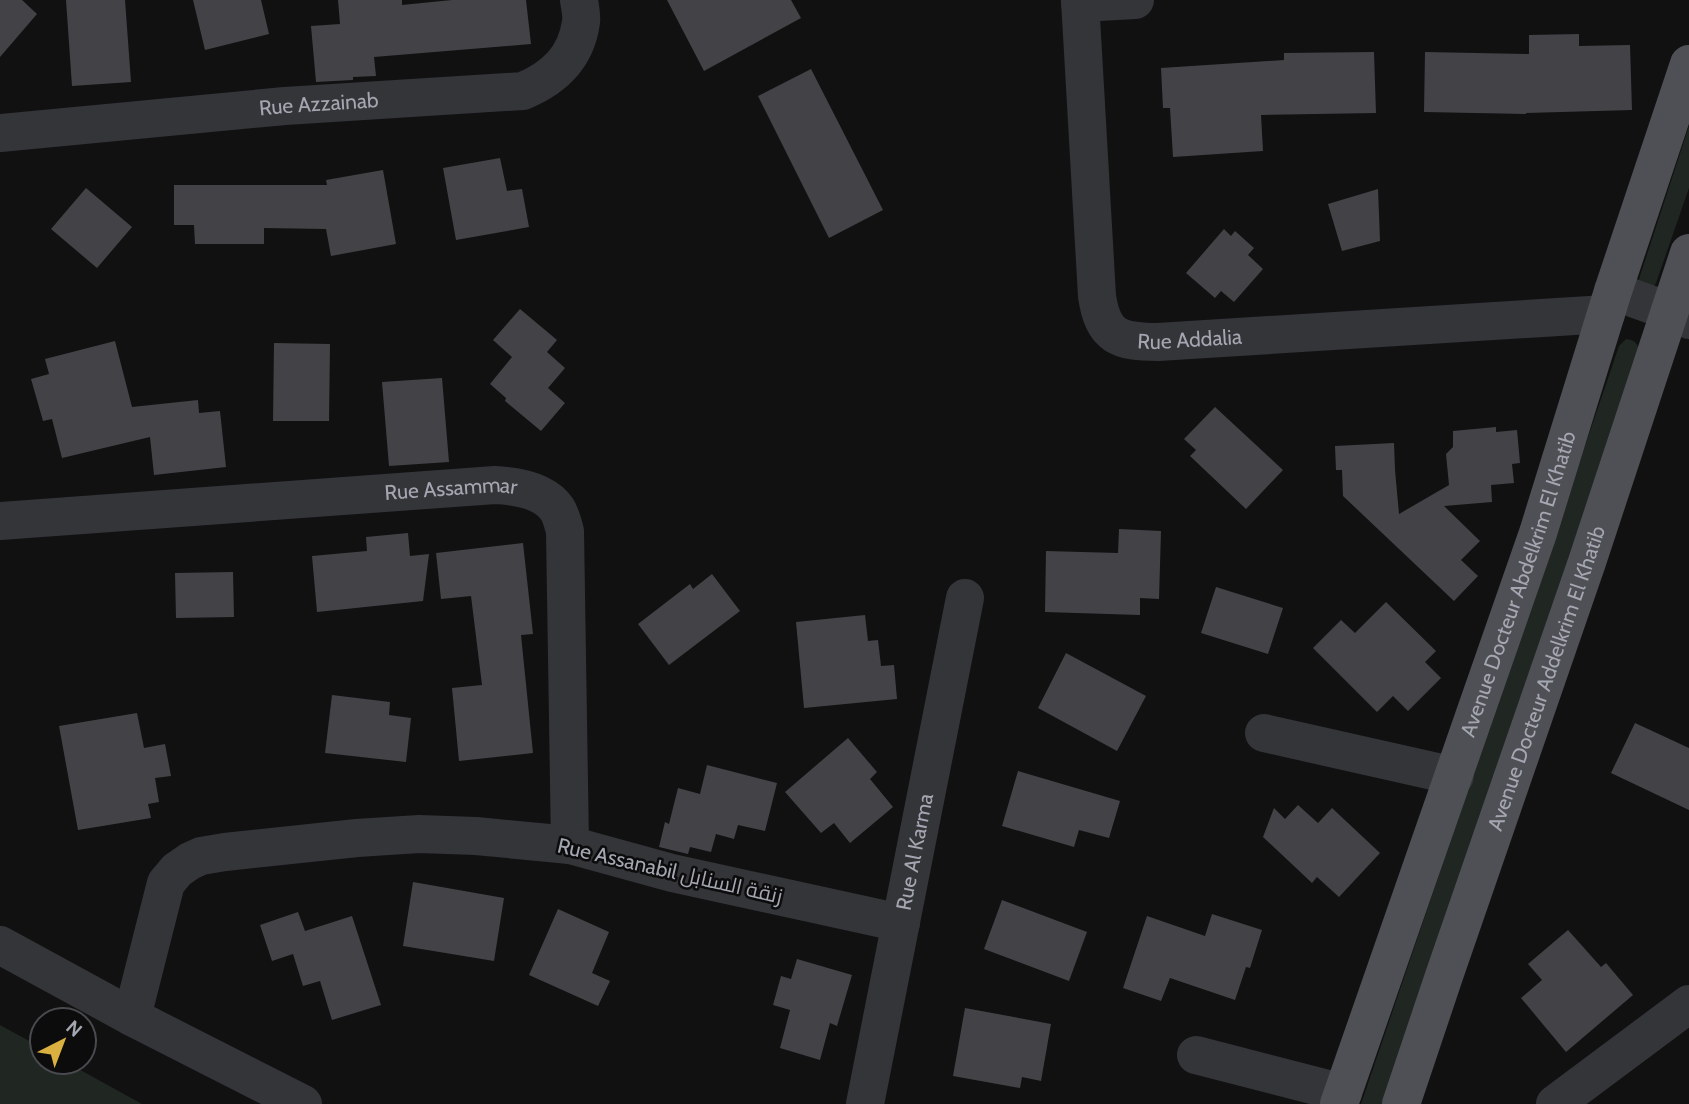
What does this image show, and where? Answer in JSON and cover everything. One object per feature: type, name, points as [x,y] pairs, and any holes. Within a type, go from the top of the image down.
[{"type":"main road","name":"Avenue Docteur Abdelkrim El Khatib","points":[[1341,1098],[1538,533],[1610,302],[1689,64]]},
{"type":"main road","name":"Avenue Docteur Addelkrim El Khatib","points":[[1401,1104],[1587,562],[1679,316],[1689,253]]},
{"type":"street","name":"Rue Azzainab","points":[[0,133],[285,106],[523,91],[540,84],[560,68],[574,47],[582,20],[579,0]]},
{"type":"street","points":[[1080,2],[1135,0]]},
{"type":"street","name":"Rue Addalia","points":[[1080,2],[1097,296],[1100,313],[1112,333],[1138,342],[1158,342],[1610,302]]},
{"type":"street","points":[[1610,302],[1679,316]]},
{"type":"street","name":"Rue Assammar","points":[[0,521],[495,485],[513,486],[545,498],[557,509],[565,531],[570,845]]},
{"type":"street","name":"Rue Al Karma","points":[[865,1104],[965,598]]},
{"type":"street","points":[[1264,733],[1455,776]]},
{"type":"street","name":"Rue Assanabil زنقة السنابل","points":[[132,1017],[166,883],[177,870],[190,861],[201,856],[225,852],[419,834],[476,836],[570,845],[672,873],[901,923]]},
{"type":"street","points":[[0,945],[288,1102]]},
{"type":"street","points":[[1555,1104],[1689,1004]]},
{"type":"street","points":[[1196,1055],[1341,1098]]},
{"type":"shaded area","points":[[1689,126],[1689,188],[1656,283],[1654,286],[1639,284],[1639,279]]},
{"type":"shaded area","points":[[1626,339],[1636,343],[1639,353],[1383,1104],[1361,1104],[1619,346]]},
{"type":"shaded area","points":[[0,1025],[28,1040],[28,1076],[91,1076],[142,1104],[0,1104]]},
{"type":"building","points":[[0,0],[22,0],[37,14],[0,57]]},
{"type":"building","points":[[66,0],[125,0],[131,82],[72,86]]},
{"type":"building","points":[[193,0],[261,0],[269,34],[205,50]]},
{"type":"building","points":[[338,0],[402,0],[402,5],[452,0],[526,0],[531,44],[374,57],[376,76],[316,82],[311,26],[340,24]]},
{"type":"building","points":[[667,0],[791,0],[801,18],[704,71]]},
{"type":"building","points":[[1579,34],[1579,46],[1630,45],[1632,110],[1526,114],[1424,112],[1425,52],[1529,54],[1529,35]]},
{"type":"building","points":[[1374,52],[1376,113],[1261,115],[1263,151],[1173,157],[1170,108],[1163,108],[1161,68],[1284,60],[1284,53]]},
{"type":"building","points":[[811,69],[883,210],[829,238],[758,96]]},
{"type":"building","points":[[500,158],[507,191],[522,189],[529,227],[456,240],[443,168]]},
{"type":"building","points":[[383,170],[396,244],[331,256],[326,229],[264,228],[264,244],[195,244],[194,225],[174,225],[174,185],[327,185],[326,180]]},
{"type":"building","points":[[86,188],[132,227],[97,268],[51,229]]},
{"type":"building","points":[[1378,189],[1380,241],[1342,251],[1328,204]]},
{"type":"building","points":[[1224,229],[1231,236],[1235,231],[1254,248],[1248,255],[1263,269],[1234,302],[1221,291],[1215,298],[1186,273]]},
{"type":"building","points":[[520,309],[557,340],[547,352],[565,368],[548,388],[565,403],[541,431],[505,401],[506,398],[490,384],[512,357],[493,340]]},
{"type":"building","points":[[115,341],[132,407],[198,400],[199,413],[220,411],[226,467],[154,475],[150,437],[62,458],[52,419],[43,421],[31,379],[49,374],[45,359]]},
{"type":"building","points":[[274,343],[330,344],[329,421],[273,421]]},
{"type":"building","points":[[442,378],[449,462],[389,466],[382,382]]},
{"type":"building","points":[[1215,407],[1283,470],[1246,509],[1190,456],[1196,450],[1184,439]]},
{"type":"building","points":[[1496,427],[1496,432],[1517,430],[1520,463],[1512,464],[1514,483],[1491,485],[1492,502],[1444,506],[1480,541],[1461,560],[1478,576],[1454,601],[1343,496],[1342,470],[1336,470],[1335,446],[1394,443],[1399,514],[1449,485],[1446,454],[1453,447],[1453,431]]},
{"type":"building","points":[[1119,529],[1161,531],[1159,599],[1140,598],[1140,615],[1045,612],[1046,551],[1118,553]]},
{"type":"building","points":[[408,533],[410,556],[429,554],[423,601],[317,612],[312,556],[367,551],[366,537]]},
{"type":"building","points":[[523,543],[533,634],[521,635],[533,753],[459,761],[452,688],[482,685],[471,596],[441,599],[436,553]]},
{"type":"building","points":[[233,572],[234,617],[176,618],[175,573]]},
{"type":"building","points":[[712,574],[740,611],[669,665],[638,624],[690,584],[693,589]]},
{"type":"building","points":[[1216,587],[1283,608],[1268,654],[1201,633]]},
{"type":"building","points":[[1386,602],[1436,651],[1425,662],[1441,678],[1408,711],[1393,696],[1377,712],[1313,648],[1341,620],[1355,633]]},
{"type":"building","points":[[865,615],[868,641],[878,640],[881,666],[894,665],[897,699],[804,708],[796,622]]},
{"type":"building","points":[[1066,653],[1146,696],[1117,751],[1038,708]]},
{"type":"building","points":[[332,695],[390,702],[389,715],[411,718],[406,762],[325,753]]},
{"type":"building","points":[[137,713],[144,748],[165,744],[171,776],[155,778],[159,802],[148,804],[151,818],[78,830],[59,726]]},
{"type":"building","points":[[1635,723],[1689,748],[1689,810],[1611,773]]},
{"type":"building","points":[[848,738],[877,772],[870,779],[893,807],[850,843],[834,823],[821,833],[785,792]]},
{"type":"building","points":[[707,765],[777,783],[765,831],[738,825],[734,839],[716,834],[711,852],[690,847],[688,854],[659,847],[665,822],[669,824],[678,788],[700,794]]},
{"type":"building","points":[[1018,771],[1120,801],[1109,838],[1079,830],[1074,847],[1002,826]]},
{"type":"building","points":[[1298,805],[1318,823],[1332,808],[1380,853],[1339,897],[1317,877],[1312,883],[1263,837],[1274,808],[1285,819]]},
{"type":"building","points":[[413,882],[504,898],[494,961],[403,946]]},
{"type":"building","points":[[1002,900],[1087,932],[1069,981],[984,949]]},
{"type":"building","points":[[558,909],[609,932],[592,973],[610,981],[598,1006],[529,975]]},
{"type":"building","points":[[298,912],[305,931],[352,916],[381,1005],[332,1020],[320,981],[303,986],[293,954],[272,961],[260,925]]},
{"type":"building","points":[[1212,914],[1262,930],[1250,968],[1246,967],[1235,1000],[1170,978],[1161,1001],[1123,988],[1147,916],[1205,936]]},
{"type":"building","points":[[1568,930],[1601,967],[1606,963],[1633,995],[1566,1052],[1521,998],[1542,980],[1528,964]]},
{"type":"building","points":[[797,959],[852,975],[837,1026],[830,1023],[820,1060],[780,1048],[790,1010],[773,1005],[781,976],[791,979]]},
{"type":"building","points":[[965,1008],[1051,1024],[1041,1081],[1022,1077],[1020,1088],[953,1076]]}]
